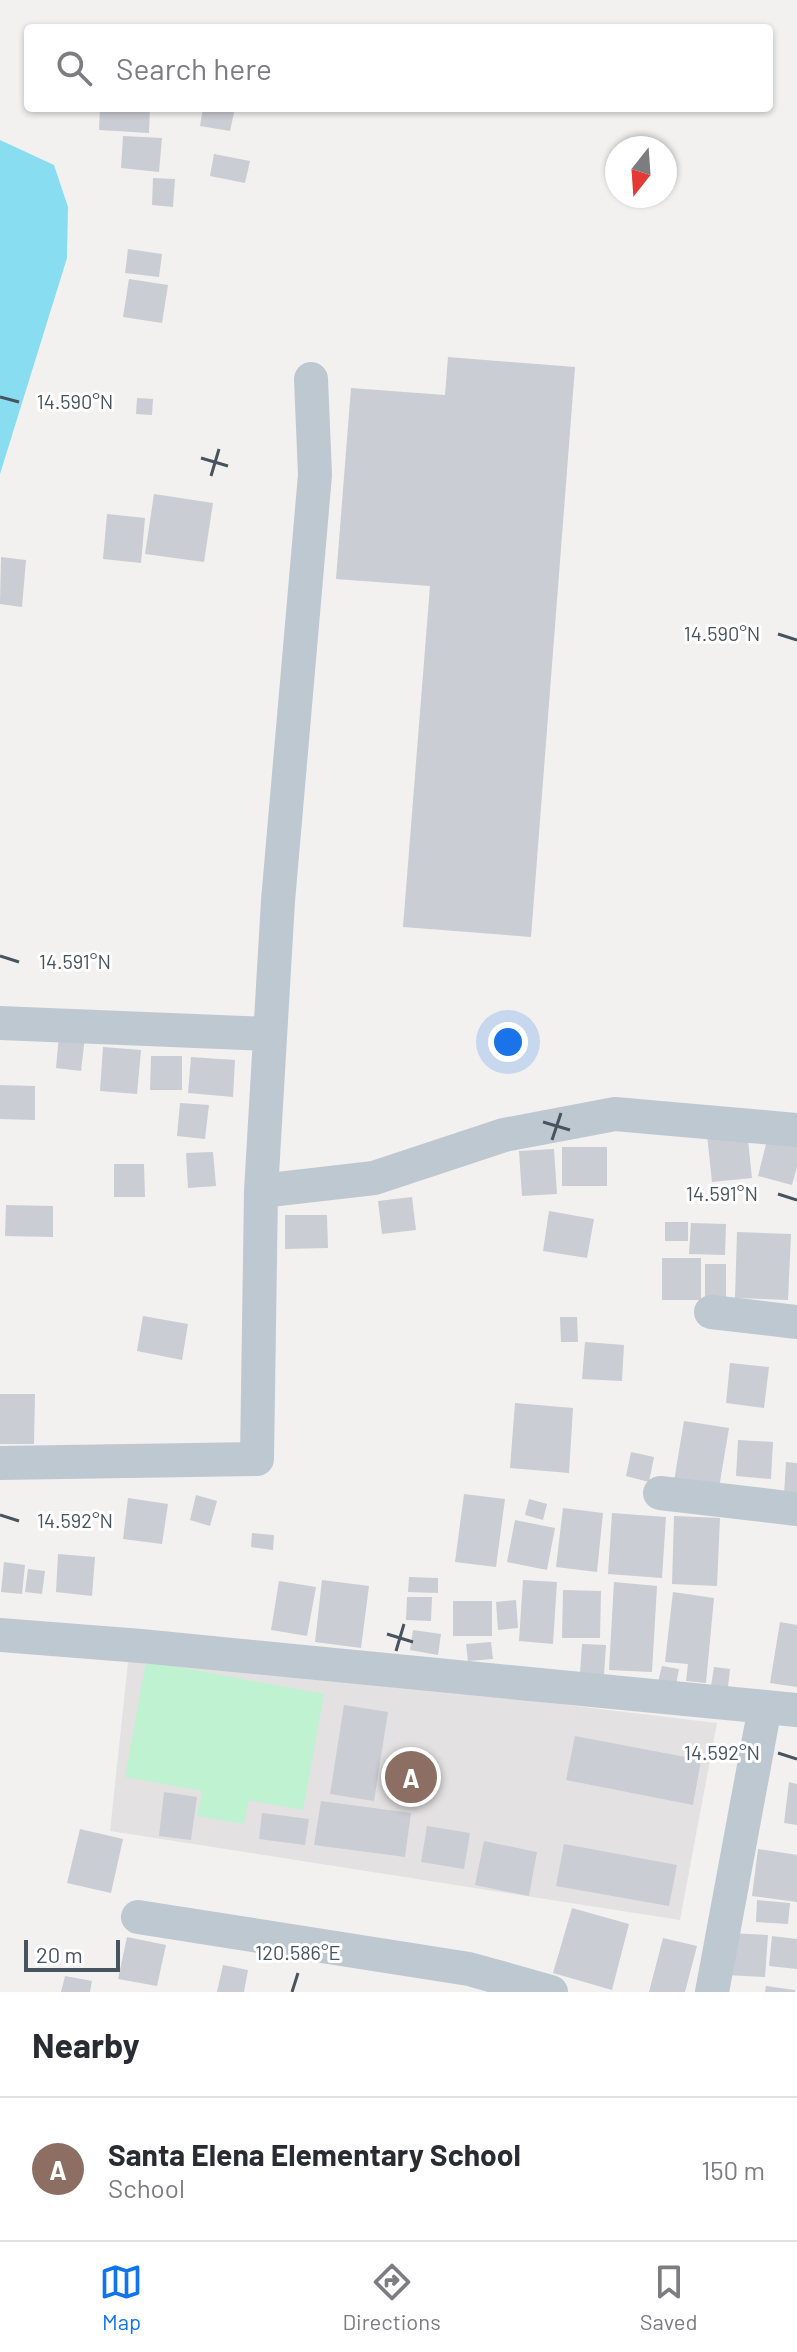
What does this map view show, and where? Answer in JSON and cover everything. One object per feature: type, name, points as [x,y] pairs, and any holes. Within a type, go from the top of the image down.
[{"type":"street","points":[[0,1463],[257,1459],[261,1191],[278,901],[315,475],[311,379]]},
{"type":"street","points":[[0,1023],[270,1034]]},
{"type":"street","points":[[261,1191],[374,1178],[504,1135],[615,1114],[797,1130]]},
{"type":"street","points":[[711,1312],[797,1322]]},
{"type":"street","points":[[660,1493],[797,1509]]},
{"type":"street","points":[[0,1635],[781,1709],[712,1992]]},
{"type":"street","points":[[138,1917],[469,1969],[551,1992]]},
{"type":"shaded area","points":[[129,1653],[717,1723],[680,1920],[110,1831]]},
{"type":"green space","points":[[146,1661],[324,1694],[303,1810],[249,1800],[244,1824],[197,1816],[202,1791],[125,1777]]},
{"type":"water","points":[[0,140],[54,165],[68,207],[67,258],[0,474]]},
{"type":"building","points":[[100,112],[150,112],[149,133],[99,130]]},
{"type":"building","points":[[202,112],[234,112],[230,131],[200,126]]},
{"type":"building","points":[[123,136],[162,138],[159,172],[121,168]]},
{"type":"building","points":[[214,154],[250,161],[245,183],[210,176]]},
{"type":"building","points":[[153,178],[175,179],[173,207],[152,205]]},
{"type":"building","points":[[128,249],[162,254],[159,277],[125,273]]},
{"type":"building","points":[[129,279],[168,285],[162,323],[123,317]]},
{"type":"building","points":[[448,357],[575,367],[531,937],[403,927],[430,586],[336,579],[351,388],[445,395]]},
{"type":"building","points":[[137,398],[153,399],[152,415],[136,414]]},
{"type":"building","points":[[154,494],[213,503],[204,562],[145,554]]},
{"type":"building","points":[[107,514],[145,518],[141,563],[103,559]]},
{"type":"building","points":[[1,557],[26,560],[22,607],[0,604]]},
{"type":"building","points":[[59,1035],[85,1037],[81,1071],[56,1068]]},
{"type":"building","points":[[103,1047],[141,1050],[137,1094],[100,1091]]},
{"type":"building","points":[[151,1056],[182,1056],[182,1090],[150,1090]]},
{"type":"building","points":[[191,1057],[235,1060],[233,1097],[188,1093]]},
{"type":"building","points":[[0,1085],[35,1086],[35,1120],[0,1119]]},
{"type":"building","points":[[180,1103],[209,1105],[205,1139],[177,1136]]},
{"type":"building","points":[[747,1131],[752,1178],[712,1182],[707,1135]]},
{"type":"building","points":[[769,1132],[797,1140],[797,1167],[792,1185],[758,1176]]},
{"type":"building","points":[[562,1147],[607,1147],[607,1186],[562,1186]]},
{"type":"building","points":[[554,1149],[557,1194],[522,1196],[519,1151]]},
{"type":"building","points":[[213,1152],[216,1186],[188,1188],[186,1153]]},
{"type":"building","points":[[114,1164],[144,1164],[145,1197],[114,1197]]},
{"type":"building","points":[[412,1197],[416,1230],[382,1234],[378,1201]]},
{"type":"building","points":[[6,1205],[53,1206],[53,1237],[5,1236]]},
{"type":"building","points":[[549,1211],[594,1219],[587,1258],[543,1251]]},
{"type":"building","points":[[285,1215],[327,1215],[328,1248],[285,1249]]},
{"type":"building","points":[[665,1222],[688,1222],[688,1241],[665,1241]]},
{"type":"building","points":[[691,1223],[726,1224],[725,1255],[689,1254]]},
{"type":"building","points":[[737,1232],[791,1234],[788,1300],[735,1298]]},
{"type":"building","points":[[662,1258],[701,1258],[701,1300],[662,1300]]},
{"type":"building","points":[[705,1264],[726,1264],[726,1298],[705,1298]]},
{"type":"building","points":[[143,1316],[188,1324],[182,1360],[137,1351]]},
{"type":"building","points":[[560,1317],[577,1317],[578,1342],[561,1342]]},
{"type":"building","points":[[585,1342],[624,1345],[622,1381],[582,1379]]},
{"type":"building","points":[[730,1363],[769,1367],[764,1408],[726,1403]]},
{"type":"building","points":[[0,1394],[35,1394],[34,1444],[0,1444]]},
{"type":"building","points":[[515,1403],[573,1408],[569,1473],[510,1468]]},
{"type":"building","points":[[684,1421],[729,1428],[719,1488],[674,1481]]},
{"type":"building","points":[[738,1440],[773,1442],[771,1479],[736,1476]]},
{"type":"building","points":[[631,1452],[654,1457],[649,1482],[626,1476]]},
{"type":"building","points":[[786,1462],[797,1463],[797,1496],[784,1495]]},
{"type":"building","points":[[464,1494],[505,1499],[496,1567],[455,1562]]},
{"type":"building","points":[[196,1495],[217,1501],[210,1526],[190,1520]]},
{"type":"building","points":[[128,1498],[168,1504],[162,1544],[123,1539]]},
{"type":"building","points":[[529,1499],[547,1504],[543,1520],[525,1515]]},
{"type":"building","points":[[563,1508],[603,1513],[597,1572],[556,1567]]},
{"type":"building","points":[[612,1513],[666,1517],[662,1578],[608,1574]]},
{"type":"building","points":[[674,1516],[720,1518],[717,1586],[672,1584]]},
{"type":"building","points":[[515,1520],[555,1528],[547,1570],[507,1562]]},
{"type":"building","points":[[252,1533],[274,1535],[273,1550],[251,1547]]},
{"type":"building","points":[[58,1554],[95,1557],[92,1596],[56,1592]]},
{"type":"building","points":[[4,1562],[25,1565],[22,1594],[1,1592]]},
{"type":"building","points":[[28,1569],[45,1571],[42,1594],[25,1592]]},
{"type":"building","points":[[409,1577],[438,1578],[438,1593],[408,1592]]},
{"type":"building","points":[[322,1580],[369,1586],[361,1648],[315,1642]]},
{"type":"building","points":[[523,1580],[557,1582],[553,1644],[519,1641]]},
{"type":"building","points":[[279,1581],[316,1587],[307,1636],[271,1630]]},
{"type":"building","points":[[614,1582],[657,1586],[652,1672],[609,1670]]},
{"type":"building","points":[[563,1590],[601,1591],[600,1638],[562,1638]]},
{"type":"building","points":[[673,1592],[714,1598],[706,1683],[686,1681],[688,1664],[665,1662]]},
{"type":"building","points":[[407,1597],[432,1597],[431,1621],[406,1620]]},
{"type":"building","points":[[516,1600],[518,1628],[498,1630],[496,1602]]},
{"type":"building","points":[[453,1601],[492,1601],[492,1636],[453,1636]]},
{"type":"building","points":[[780,1622],[797,1625],[797,1687],[770,1683]]},
{"type":"building","points":[[413,1630],[441,1634],[438,1655],[410,1650]]},
{"type":"building","points":[[491,1642],[493,1659],[468,1661],[466,1644]]},
{"type":"building","points":[[582,1644],[606,1645],[604,1675],[580,1673]]},
{"type":"building","points":[[662,1666],[679,1669],[676,1685],[658,1682]]},
{"type":"building","points":[[714,1667],[730,1669],[727,1695],[710,1692]]},
{"type":"building","points":[[344,1705],[388,1712],[374,1801],[330,1794]]},
{"type":"building","points":[[575,1736],[701,1760],[693,1805],[566,1780]]},
{"type":"building","points":[[789,1782],[797,1784],[797,1825],[784,1823]]},
{"type":"building","points":[[164,1792],[197,1797],[191,1840],[159,1836]]},
{"type":"building","points":[[321,1801],[411,1813],[405,1857],[314,1845]]},
{"type":"building","points":[[262,1813],[309,1819],[305,1845],[259,1839]]},
{"type":"building","points":[[427,1826],[470,1833],[464,1869],[421,1862]]},
{"type":"building","points":[[80,1829],[123,1839],[111,1893],[67,1883]]},
{"type":"building","points":[[484,1841],[537,1852],[529,1896],[475,1885]]},
{"type":"building","points":[[564,1844],[677,1865],[669,1906],[556,1886]]},
{"type":"building","points":[[758,1849],[797,1855],[797,1902],[752,1896]]},
{"type":"building","points":[[757,1900],[790,1903],[788,1924],[756,1922]]},
{"type":"building","points":[[572,1908],[629,1924],[612,1990],[553,1973]]},
{"type":"building","points":[[730,1933],[768,1935],[765,1977],[727,1975]]},
{"type":"building","points":[[772,1936],[797,1939],[797,1969],[769,1966]]},
{"type":"building","points":[[127,1937],[166,1945],[157,1986],[118,1979]]},
{"type":"building","points":[[663,1938],[697,1946],[685,1992],[649,1992]]},
{"type":"building","points":[[223,1965],[248,1970],[244,1992],[217,1992]]},
{"type":"building","points":[[65,1976],[92,1981],[90,1992],[61,1992]]},
{"type":"building","points":[[766,1986],[795,1990],[795,1992],[765,1992]]},
{"type":"place","name":"Santa Elena Elementary School","points":[[411,1777]]}]
